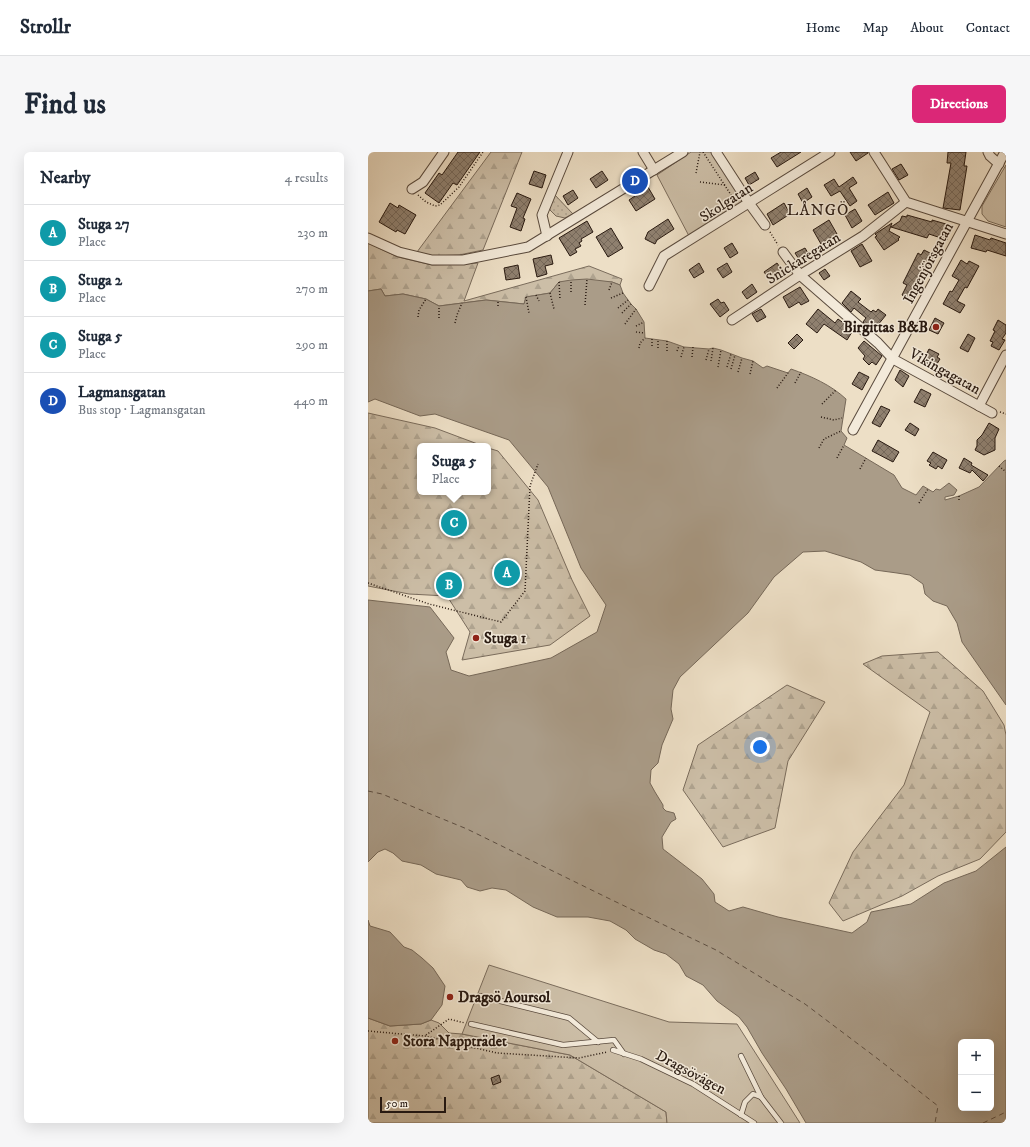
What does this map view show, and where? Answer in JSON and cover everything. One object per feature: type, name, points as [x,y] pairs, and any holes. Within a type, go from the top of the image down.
[{"type":"street","points":[[412,189],[423,182],[444,152]]},
{"type":"street","points":[[547,236],[542,215],[568,152]]},
{"type":"street","points":[[643,152],[654,170]]},
{"type":"street","points":[[368,238],[398,252],[432,260],[463,260],[528,247],[682,152]]},
{"type":"street","points":[[716,152],[765,225]]},
{"type":"street","name":"Skolgatan","points":[[649,286],[664,256],[830,152]]},
{"type":"street","points":[[874,152],[906,202],[1006,234]]},
{"type":"street","points":[[988,152],[990,156],[999,164]]},
{"type":"street","name":"Ingenjörsgatan","points":[[853,430],[1005,152]]},
{"type":"street","name":"Snickaregatan","points":[[732,320],[863,236],[906,202]]},
{"type":"street","name":"Vikingagatan","points":[[783,252],[800,275],[878,343],[893,359],[992,413]]},
{"type":"street","points":[[979,406],[1006,355]]},
{"type":"lane","points":[[480,996],[569,1018],[598,1042]]},
{"type":"lane","points":[[471,1024],[563,1045],[614,1040],[624,1054]]},
{"type":"lane","name":"Dragsövägen","points":[[613,1050],[642,1059],[694,1084],[754,1123]]},
{"type":"lane","points":[[741,1056],[761,1097],[781,1123]]},
{"type":"lane","points":[[741,1114],[745,1102],[753,1094],[761,1097]]},
{"type":"path","points":[[412,189],[426,202],[435,206],[440,205],[458,187],[483,152]]},
{"type":"path","points":[[696,173],[700,152]]},
{"type":"path","points":[[703,152],[741,209]]},
{"type":"path","points":[[700,182],[725,185]]},
{"type":"path","points":[[765,225],[783,252]]},
{"type":"path","points":[[585,305],[587,279]]},
{"type":"path","points":[[571,280],[571,292]]},
{"type":"path","points":[[559,282],[560,299]]},
{"type":"path","points":[[609,290],[612,282]]},
{"type":"path","points":[[550,293],[554,309]]},
{"type":"path","points":[[611,298],[623,293]]},
{"type":"path","points":[[536,295],[539,301]]},
{"type":"path","points":[[526,297],[530,313]]},
{"type":"path","points":[[418,317],[426,299]]},
{"type":"path","points":[[618,308],[628,300]]},
{"type":"path","points":[[498,301],[498,306]]},
{"type":"path","points":[[455,323],[462,303]]},
{"type":"path","points":[[622,313],[631,304]]},
{"type":"path","points":[[439,306],[439,318]]},
{"type":"path","points":[[625,324],[636,309]]},
{"type":"path","points":[[636,326],[644,322]]},
{"type":"path","points":[[636,332],[644,333]]},
{"type":"path","points":[[640,348],[640,343],[645,338]]},
{"type":"path","points":[[652,339],[652,346]]},
{"type":"path","points":[[658,340],[658,348]]},
{"type":"path","points":[[667,342],[667,351]]},
{"type":"path","points":[[677,351],[679,346]]},
{"type":"path","points":[[681,356],[684,347]]},
{"type":"path","points":[[692,357],[693,347]]},
{"type":"path","points":[[711,361],[713,348]]},
{"type":"path","points":[[706,360],[709,349]]},
{"type":"path","points":[[718,367],[721,350]]},
{"type":"path","points":[[727,367],[731,354]]},
{"type":"path","points":[[731,369],[735,355]]},
{"type":"path","points":[[738,372],[742,358]]},
{"type":"path","points":[[750,374],[753,361]]},
{"type":"path","points":[[795,383],[801,372]]},
{"type":"path","points":[[777,388],[788,373]]},
{"type":"path","points":[[822,404],[836,390]]},
{"type":"path","points":[[821,417],[834,420],[842,418]]},
{"type":"path","points":[[819,448],[824,439],[841,431]]},
{"type":"path","points":[[837,458],[844,445]]},
{"type":"path","points":[[860,469],[866,458]]},
{"type":"path","points":[[368,583],[429,604],[501,622],[525,591],[530,486],[538,464]]},
{"type":"path","points":[[999,466],[1006,472]]},
{"type":"path","points":[[919,503],[928,489]]},
{"type":"path","points":[[959,496],[959,502]]},
{"type":"path","points":[[425,1036],[448,1020],[471,1024]]},
{"type":"path","points":[[368,1031],[425,1036],[497,1053],[579,1058],[613,1050]]},
{"type":"green space","points":[[491,152],[522,152],[483,250],[459,255],[433,256],[417,252]]},
{"type":"green space","points":[[691,152],[712,152],[745,202],[689,236],[657,175]]},
{"type":"green space","points":[[1006,165],[1006,227],[988,221],[982,214],[982,206]]},
{"type":"green space","points":[[554,194],[573,214],[565,218],[556,216],[550,210],[549,203]]},
{"type":"green space","points":[[368,243],[398,257],[432,265],[478,263],[464,301],[589,266],[622,279],[620,285],[612,282],[559,282],[550,293],[526,297],[524,304],[486,300],[439,306],[426,299],[403,294],[385,296],[381,289],[368,291]]},
{"type":"green space","points":[[368,413],[435,428],[475,443],[417,443],[417,495],[491,495],[491,449],[498,451],[538,500],[572,580],[590,616],[550,645],[462,660],[470,632],[447,596],[409,594],[368,586]]},
{"type":"green space","points":[[938,652],[983,691],[1004,725],[1006,735],[1006,832],[980,859],[938,876],[902,896],[843,921],[829,903],[853,852],[904,785],[930,712],[863,664],[882,656]]},
{"type":"green space","points":[[787,685],[825,702],[788,761],[775,828],[723,847],[683,790],[698,745]]},
{"type":"green space","points":[[489,965],[669,1022],[737,1024],[800,1123],[667,1123],[666,1112],[570,1055],[462,1034]]},
{"type":"green space","points":[[368,1018],[390,1026],[421,1024],[431,1020],[439,1023],[449,1033],[462,1034],[570,1055],[666,1112],[667,1123],[368,1123]]},
{"type":"shaded area","points":[[587,279],[612,282],[620,285],[623,293],[644,322],[645,338],[667,341],[684,347],[713,348],[721,350],[753,361],[763,368],[767,366],[788,373],[791,369],[827,385],[846,399],[841,431],[847,438],[844,445],[894,475],[902,488],[916,495],[923,486],[933,492],[936,489],[940,490],[949,483],[957,490],[954,495],[945,497],[945,500],[959,496],[979,487],[1006,460],[1006,705],[962,642],[957,623],[947,606],[933,601],[925,594],[923,584],[910,575],[875,570],[861,562],[825,551],[803,552],[774,577],[748,613],[680,677],[673,690],[671,709],[673,719],[662,745],[658,763],[651,770],[650,783],[663,805],[663,808],[666,811],[674,813],[676,819],[671,822],[662,837],[663,849],[702,879],[714,894],[715,902],[729,911],[743,907],[778,917],[852,933],[867,922],[871,912],[911,904],[944,883],[976,871],[1006,847],[1006,1123],[806,1123],[747,1027],[739,1017],[717,1001],[703,985],[686,976],[679,964],[666,954],[654,950],[635,939],[626,930],[610,921],[588,917],[557,917],[533,907],[506,890],[492,888],[480,891],[467,887],[461,880],[436,874],[421,865],[402,861],[393,853],[385,849],[378,852],[368,862],[368,600],[430,607],[454,638],[446,652],[451,670],[469,676],[551,658],[597,632],[606,605],[581,568],[548,487],[509,440],[435,414],[420,416],[375,399],[368,402],[368,291],[381,289],[385,296],[403,294],[426,299],[439,306],[486,300],[524,304],[526,297],[550,293],[559,282]]},
{"type":"shaded area","points":[[368,920],[370,926],[390,932],[404,947],[412,950],[422,958],[433,968],[445,986],[442,1005],[431,1020],[421,1024],[390,1026],[368,1018]]},
{"type":"building","points":[[458,152],[480,152],[457,185],[453,183],[439,203],[425,193],[439,173],[442,175]]},
{"type":"building","points":[[781,152],[801,152],[777,167],[771,158]]},
{"type":"building","points":[[850,152],[868,152],[868,153],[856,161]]},
{"type":"building","points":[[948,152],[966,152],[964,166],[967,166],[960,210],[943,208],[951,163],[947,163]]},
{"type":"building","points":[[901,164],[908,175],[899,180],[892,169]]},
{"type":"building","points":[[534,171],[546,175],[542,188],[529,184]]},
{"type":"building","points":[[602,171],[608,180],[596,188],[590,179]]},
{"type":"building","points":[[755,172],[759,179],[749,185],[745,178]]},
{"type":"building","points":[[853,177],[857,183],[849,188],[857,201],[850,206],[840,191],[831,196],[824,185],[834,179],[839,187]]},
{"type":"building","points":[[648,187],[655,199],[636,211],[629,200],[635,196],[633,193],[639,190],[641,192]]},
{"type":"building","points":[[807,188],[812,197],[803,203],[798,194]]},
{"type":"building","points":[[573,190],[578,198],[568,205],[563,196]]},
{"type":"building","points":[[888,192],[894,203],[875,215],[868,205]]},
{"type":"building","points":[[517,193],[531,199],[523,218],[525,219],[521,231],[510,227],[517,208],[511,206]]},
{"type":"building","points":[[390,203],[398,208],[399,205],[416,215],[405,234],[397,230],[396,232],[379,222]]},
{"type":"building","points":[[784,203],[790,214],[773,225],[767,214]]},
{"type":"building","points":[[855,209],[862,221],[852,228],[845,215]]},
{"type":"building","points":[[907,215],[946,224],[948,227],[947,229],[950,230],[947,240],[929,234],[927,238],[891,227],[900,221],[902,216],[907,217]]},
{"type":"building","points":[[668,219],[674,229],[657,240],[655,244],[645,239],[648,232]]},
{"type":"building","points":[[829,220],[837,234],[821,244],[813,230]]},
{"type":"building","points":[[587,221],[593,232],[581,239],[582,241],[579,243],[581,246],[575,249],[577,252],[570,256],[559,238]]},
{"type":"building","points":[[892,223],[889,231],[900,237],[898,239],[899,240],[884,250],[875,237],[877,236],[875,234]]},
{"type":"building","points":[[611,228],[623,248],[608,257],[596,237]]},
{"type":"building","points":[[975,235],[1006,243],[1006,256],[987,250],[986,252],[971,248]]},
{"type":"building","points":[[732,243],[738,253],[730,258],[724,248]]},
{"type":"building","points":[[862,244],[872,261],[860,267],[851,251]]},
{"type":"building","points":[[805,248],[811,258],[802,264],[795,253]]},
{"type":"building","points":[[924,250],[934,255],[931,260],[933,261],[912,300],[902,295],[907,285],[903,283],[918,253],[921,255]]},
{"type":"building","points":[[551,255],[553,264],[545,266],[547,274],[537,277],[533,259]]},
{"type":"building","points":[[961,260],[967,264],[969,261],[979,266],[967,288],[965,287],[957,301],[965,305],[960,313],[943,304],[950,291],[952,292],[959,280],[952,276]]},
{"type":"building","points":[[699,263],[704,272],[694,278],[689,270]]},
{"type":"building","points":[[727,263],[732,272],[723,278],[717,269]]},
{"type":"building","points":[[777,263],[784,273],[772,283],[764,272]]},
{"type":"building","points":[[518,265],[520,278],[506,280],[504,268]]},
{"type":"building","points":[[825,269],[830,276],[824,280],[819,273]]},
{"type":"building","points":[[752,284],[757,292],[747,299],[742,292]]},
{"type":"building","points":[[800,287],[809,301],[801,305],[799,302],[789,308],[783,297]]},
{"type":"building","points":[[851,291],[861,299],[858,302],[871,312],[873,310],[876,312],[878,309],[886,315],[873,331],[863,322],[866,318],[854,308],[851,312],[842,303]]},
{"type":"building","points":[[718,299],[721,303],[724,302],[729,310],[720,317],[710,304]]},
{"type":"building","points":[[761,309],[766,317],[757,322],[752,314]]},
{"type":"building","points":[[818,309],[835,323],[838,319],[849,327],[848,329],[852,332],[847,340],[824,324],[817,333],[806,324]]},
{"type":"building","points":[[935,318],[944,323],[938,334],[929,330]]},
{"type":"building","points":[[998,320],[1006,325],[1006,333],[1002,339],[1005,340],[999,350],[991,346],[993,342],[990,341]]},
{"type":"building","points":[[797,334],[803,340],[794,349],[788,343]]},
{"type":"building","points":[[968,334],[975,338],[968,352],[960,348]]},
{"type":"building","points":[[864,341],[882,356],[876,365],[872,362],[869,365],[863,359],[865,356],[858,348]]},
{"type":"building","points":[[929,349],[939,354],[937,357],[940,359],[935,367],[923,361]]},
{"type":"building","points":[[900,370],[909,376],[903,387],[895,380]]},
{"type":"building","points":[[859,372],[869,377],[862,390],[852,384]]},
{"type":"building","points":[[921,389],[931,394],[925,407],[914,402]]},
{"type":"building","points":[[881,406],[890,410],[880,427],[872,423]]},
{"type":"building","points":[[910,423],[919,429],[915,436],[905,430]]},
{"type":"building","points":[[989,423],[999,429],[995,438],[995,450],[984,455],[975,450],[977,440],[982,435]]},
{"type":"building","points":[[878,440],[899,452],[893,462],[872,451]]},
{"type":"building","points":[[933,452],[947,460],[942,469],[938,466],[936,469],[929,465],[931,463],[927,461]]},
{"type":"building","points":[[964,458],[972,463],[971,465],[988,475],[983,481],[972,470],[970,473],[959,468]]},
{"type":"building","points":[[499,1075],[501,1082],[493,1085],[491,1078]]},
{"type":"ferry route","points":[[368,791],[382,794],[467,829],[716,950],[805,1004],[938,1106],[935,1123]]},
{"type":"ferry route","points":[[983,1123],[1006,1112]]},
{"type":"place","name":"Lagmansgatan","points":[[635,181]]},
{"type":"place","name":"Birgittas B&B","points":[[936,327]]},
{"type":"place","name":"Stuga 5","points":[[454,523]]},
{"type":"place","name":"Stuga 27","points":[[507,573]]},
{"type":"place","name":"Stuga 2","points":[[449,585]]},
{"type":"place","name":"Stuga 1","points":[[476,638]]},
{"type":"place","name":"Dragsö Aoursol","points":[[450,997]]},
{"type":"place","name":"Stora Nappträdet","points":[[395,1041]]},
{"type":"district","name":"LÅNGÖ","points":[[818,209]]}]
